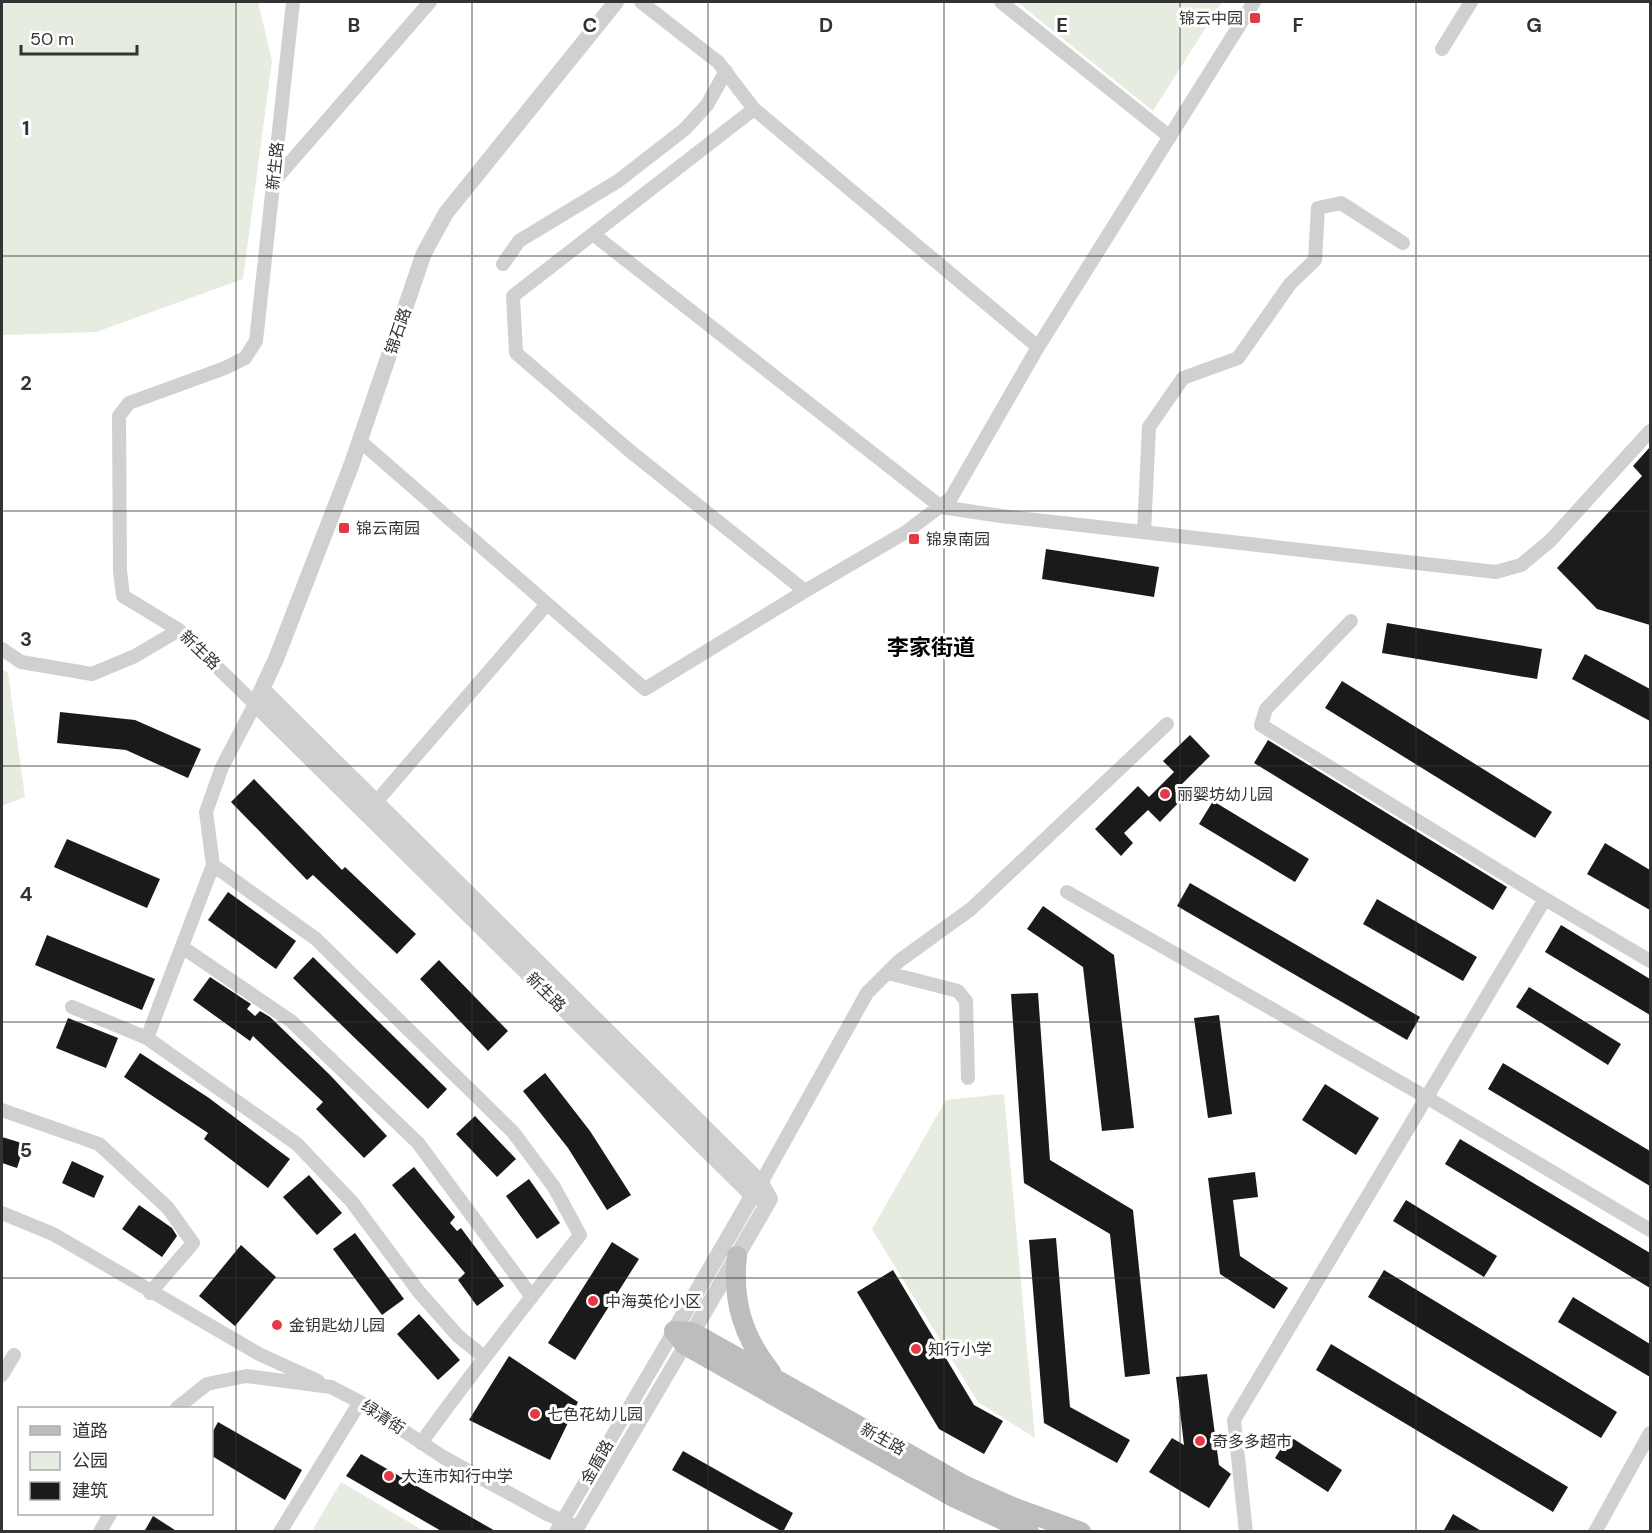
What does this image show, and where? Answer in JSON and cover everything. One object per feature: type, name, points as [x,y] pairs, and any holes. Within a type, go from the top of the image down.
[{"type":"main road","points":[[737,1256],[735,1290],[743,1327],[756,1353],[776,1379]]},
{"type":"main road","name":"新生路","points":[[684,1336],[776,1379],[962,1484],[1052,1527],[1081,1532]]},
{"type":"main road","name":"新生路","points":[[684,1336],[955,1498],[1029,1532]]},
{"type":"street","name":"新生路","points":[[292,2],[256,341],[245,358],[225,368],[129,403],[119,416],[120,571],[123,596],[179,630],[259,697],[376,802],[757,1189]]},
{"type":"street","points":[[274,181],[430,2]]},
{"type":"street","name":"锦石路","points":[[259,697],[360,441],[424,253],[446,213],[616,2]]},
{"type":"street","points":[[641,2],[718,62],[754,109],[1038,347]]},
{"type":"street","points":[[1001,2],[1170,137]]},
{"type":"street","points":[[360,441],[645,689],[906,532],[941,507],[960,486],[1038,347],[1254,2]]},
{"type":"street","points":[[1442,49],[1471,2]]},
{"type":"street","points":[[503,264],[519,241],[618,181],[685,129],[707,105],[726,71]]},
{"type":"street","points":[[754,109],[513,296],[516,352],[630,451],[805,591]]},
{"type":"street","points":[[1144,532],[1149,427],[1183,378],[1238,358],[1290,284],[1315,260],[1318,208],[1341,202],[1403,243]]},
{"type":"street","points":[[593,234],[941,507],[1496,572],[1521,565],[1550,541],[1650,431]]},
{"type":"street","points":[[376,802],[547,604]]},
{"type":"street","points":[[1351,621],[1266,709],[1262,724],[1545,899],[1650,960]]},
{"type":"street","points":[[2,649],[21,662],[92,674],[135,656],[179,630]]},
{"type":"street","name":"新生路","points":[[259,697],[757,1189]]},
{"type":"street","points":[[147,1038],[213,865],[206,812],[222,767],[259,697]]},
{"type":"street","points":[[684,1336],[757,1189],[867,993],[900,961],[971,909],[1167,724]]},
{"type":"street","points":[[213,865],[316,939],[520,1141],[554,1187],[579,1235],[484,1357],[421,1443]]},
{"type":"street","points":[[1067,892],[1426,1097],[1650,1230]]},
{"type":"street","points":[[1246,1532],[1234,1420],[1545,899]]},
{"type":"street","points":[[182,947],[291,1021],[418,1143],[532,1297]]},
{"type":"street","points":[[888,973],[958,991],[966,1001],[968,1078]]},
{"type":"street","points":[[72,1007],[147,1038],[297,1144],[352,1202],[419,1292],[458,1336],[484,1357]]},
{"type":"street","points":[[2,1110],[99,1144],[168,1208],[193,1243],[150,1293]]},
{"type":"street","points":[[684,1336],[737,1256],[770,1199],[757,1189]]},
{"type":"street","points":[[2,1213],[53,1234],[150,1293],[259,1354],[331,1387]]},
{"type":"street","name":"金盾路","points":[[559,1526],[684,1336]]},
{"type":"street","name":"金盾路","points":[[576,1529],[684,1336]]},
{"type":"street","points":[[2,1375],[14,1355]]},
{"type":"street","name":"绿清街","points":[[178,1407],[207,1384],[246,1376],[331,1387],[360,1402],[421,1443],[559,1526],[576,1529]]},
{"type":"street","points":[[280,1532],[360,1402]]},
{"type":"street","points":[[1594,1532],[1650,1433]]},
{"type":"street","points":[[100,1532],[109,1515]]},
{"type":"green space","points":[[2,2],[258,2],[272,61],[243,279],[96,332],[2,335]]},
{"type":"green space","points":[[1017,2],[1222,2],[1153,111]]},
{"type":"green space","points":[[2,669],[8,673],[25,797],[2,806]]},
{"type":"green space","points":[[1004,1094],[1035,1438],[978,1402],[872,1229],[946,1100]]},
{"type":"green space","points":[[341,1482],[424,1531],[312,1531]]},
{"type":"building","points":[[1650,447],[1650,625],[1597,609],[1557,568],[1642,476],[1633,466]]},
{"type":"building","points":[[1046,549],[1159,567],[1154,597],[1042,579]]},
{"type":"building","points":[[1387,623],[1542,649],[1537,679],[1382,653]]},
{"type":"building","points":[[1585,654],[1650,689],[1650,721],[1572,679]]},
{"type":"building","points":[[1342,681],[1552,812],[1535,838],[1325,708]]},
{"type":"building","points":[[60,712],[135,720],[201,749],[188,778],[126,750],[57,743]]},
{"type":"building","name":"丽婴坊幼儿园","points":[[1190,735],[1210,756],[1175,791],[1182,799],[1160,822],[1148,810],[1124,833],[1133,843],[1121,856],[1095,829],[1138,786],[1149,797],[1174,772],[1163,761]]},
{"type":"building","points":[[1268,740],[1507,887],[1493,910],[1254,763]]},
{"type":"building","points":[[254,779],[342,870],[345,867],[416,934],[397,954],[313,875],[307,880],[231,802]]},
{"type":"building","points":[[1213,801],[1309,859],[1295,882],[1199,824]]},
{"type":"building","points":[[67,839],[160,879],[147,908],[54,867]]},
{"type":"building","points":[[1605,843],[1650,870],[1650,910],[1587,874]]},
{"type":"building","points":[[1190,883],[1420,1017],[1407,1040],[1177,906]]},
{"type":"building","points":[[228,892],[296,941],[276,969],[208,920]]},
{"type":"building","points":[[1377,899],[1477,957],[1463,981],[1363,924]]},
{"type":"building","points":[[1043,906],[1114,955],[1134,1128],[1102,1131],[1083,967],[1027,929]]},
{"type":"building","points":[[1561,925],[1650,979],[1650,1015],[1545,952]]},
{"type":"building","points":[[47,935],[155,979],[142,1010],[35,965]]},
{"type":"building","points":[[313,957],[447,1089],[428,1109],[293,978]]},
{"type":"building","points":[[439,960],[508,1031],[488,1051],[420,979]]},
{"type":"building","points":[[210,977],[251,1004],[247,1009],[255,1016],[260,1011],[270,1017],[330,1075],[387,1136],[364,1158],[316,1109],[323,1102],[253,1036],[250,1041],[193,1000]]},
{"type":"building","points":[[1529,987],[1621,1044],[1608,1065],[1516,1007]]},
{"type":"building","points":[[1038,993],[1050,1160],[1133,1210],[1150,1374],[1125,1377],[1110,1234],[1024,1183],[1011,994]]},
{"type":"building","points":[[1219,1015],[1232,1114],[1208,1118],[1194,1018]]},
{"type":"building","points":[[68,1018],[118,1038],[106,1068],[56,1048]]},
{"type":"building","points":[[140,1053],[209,1098],[290,1159],[268,1188],[204,1139],[208,1133],[124,1077]]},
{"type":"building","points":[[1503,1063],[1650,1151],[1650,1186],[1488,1089]]},
{"type":"building","points":[[545,1073],[590,1131],[631,1195],[607,1210],[568,1148],[523,1091]]},
{"type":"building","points":[[1325,1084],[1379,1118],[1356,1155],[1302,1120]]},
{"type":"building","points":[[475,1116],[516,1159],[497,1177],[456,1134]]},
{"type":"building","points":[[2,1137],[25,1144],[17,1168],[2,1163]]},
{"type":"building","points":[[1460,1139],[1650,1253],[1650,1288],[1445,1164]]},
{"type":"building","points":[[72,1161],[104,1176],[94,1198],[62,1183]]},
{"type":"building","points":[[414,1167],[455,1217],[450,1223],[457,1231],[461,1228],[504,1286],[477,1306],[458,1280],[465,1273],[392,1185]]},
{"type":"building","points":[[1255,1172],[1258,1197],[1233,1200],[1240,1256],[1288,1288],[1274,1309],[1220,1274],[1208,1178]]},
{"type":"building","points":[[309,1175],[342,1213],[317,1235],[283,1197]]},
{"type":"building","points":[[529,1179],[560,1223],[537,1239],[506,1196]]},
{"type":"building","points":[[1406,1200],[1497,1256],[1484,1277],[1393,1221]]},
{"type":"building","points":[[139,1205],[172,1228],[177,1236],[162,1257],[122,1229]]},
{"type":"building","points":[[355,1233],[404,1299],[382,1315],[333,1249]]},
{"type":"building","points":[[1056,1238],[1070,1407],[1130,1440],[1117,1463],[1044,1423],[1029,1240]]},
{"type":"building","name":"中海英伦小区","points":[[612,1242],[639,1259],[575,1360],[548,1343]]},
{"type":"building","points":[[241,1245],[276,1277],[235,1326],[199,1296]]},
{"type":"building","name":"知行小学","points":[[893,1270],[974,1405],[1003,1421],[984,1454],[939,1429],[857,1292]]},
{"type":"building","points":[[1384,1270],[1617,1412],[1601,1438],[1368,1297]]},
{"type":"building","points":[[1573,1297],[1650,1344],[1650,1377],[1558,1322]]},
{"type":"building","points":[[419,1314],[460,1360],[438,1380],[397,1334]]},
{"type":"building","points":[[1331,1344],[1568,1487],[1553,1512],[1316,1370]]},
{"type":"building","name":"七色花幼儿园","points":[[509,1356],[578,1402],[550,1460],[469,1420]]},
{"type":"building","name":"奇多多超市","points":[[1207,1374],[1219,1465],[1231,1474],[1209,1508],[1149,1472],[1172,1438],[1184,1445],[1176,1377]]},
{"type":"building","points":[[218,1422],[302,1470],[285,1500],[213,1457],[213,1431]]},
{"type":"building","points":[[1289,1436],[1342,1470],[1328,1492],[1275,1458]]},
{"type":"building","points":[[683,1451],[793,1513],[783,1532],[672,1470]]},
{"type":"building","points":[[361,1454],[497,1532],[443,1532],[346,1476]]},
{"type":"building","points":[[1453,1514],[1483,1532],[1443,1532]]},
{"type":"building","points":[[153,1516],[178,1532],[144,1532]]},
{"type":"place","name":"锦云中园","points":[[1255,18]]},
{"type":"place","name":"锦云南园","points":[[344,528]]},
{"type":"place","name":"锦泉南园","points":[[914,539]]},
{"type":"place","name":"丽婴坊幼儿园","points":[[1165,794]]},
{"type":"place","name":"中海英伦小区","points":[[593,1301]]},
{"type":"place","name":"金钥匙幼儿园","points":[[277,1325]]},
{"type":"place","name":"知行小学","points":[[916,1349]]},
{"type":"place","name":"七色花幼儿园","points":[[535,1414]]},
{"type":"place","name":"奇多多超市","points":[[1200,1441]]},
{"type":"place","name":"大连市知行中学","points":[[389,1476]]},
{"type":"district","name":"李家街道","points":[[931,647]]}]
